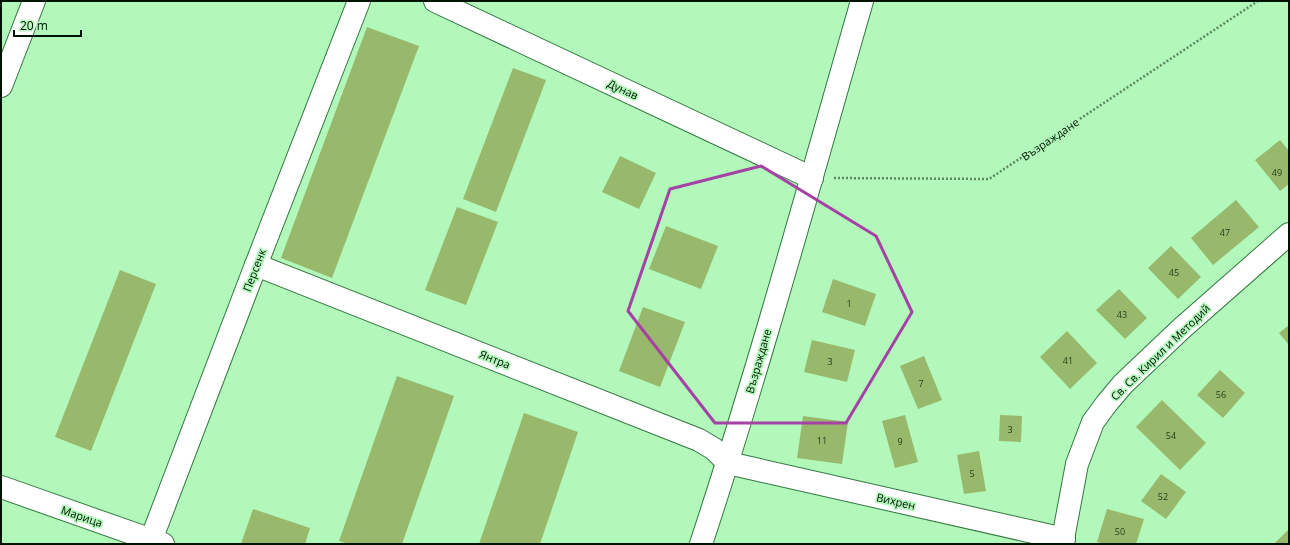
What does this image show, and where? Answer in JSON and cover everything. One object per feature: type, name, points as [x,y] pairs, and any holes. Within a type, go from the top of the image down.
[{"type":"street","points":[[1,86],[34,1]]},
{"type":"street","name":"Персенк","points":[[157,542],[256,265],[359,1]]},
{"type":"street","name":"Дунав","points":[[435,1],[812,178]]},
{"type":"street","name":"Възраждане","points":[[701,544],[728,463],[812,178],[862,1]]},
{"type":"street","name":"Св. Св. Кирил и Методий","points":[[1063,541],[1077,464],[1093,422],[1124,384],[1181,329],[1289,234]]},
{"type":"street","name":"Янтра","points":[[256,265],[699,440],[714,449],[728,463]]},
{"type":"street","name":"Вихрен","points":[[728,463],[1063,541]]},
{"type":"street","name":"Марица","points":[[1,487],[157,542]]},
{"type":"path","name":"Възраждане","points":[[812,178],[989,179],[1258,1]]},
{"type":"highlighted area","points":[[761,166],[876,236],[912,312],[846,423],[715,423],[628,311],[670,189]]},
{"type":"building","points":[[367,27],[419,46],[332,278],[281,258]]},
{"type":"building","points":[[513,68],[546,80],[496,212],[463,199]]},
{"type":"building","points":[[1280,140],[1289,151],[1289,184],[1280,191],[1255,160]]},
{"type":"building","points":[[620,156],[656,173],[639,209],[602,192]]},
{"type":"building","points":[[1236,200],[1259,227],[1213,265],[1191,238]]},
{"type":"building","points":[[457,207],[498,222],[466,305],[425,290]]},
{"type":"building","points":[[666,226],[718,246],[701,289],[649,269]]},
{"type":"building","points":[[1171,246],[1201,277],[1178,299],[1148,268]]},
{"type":"building","points":[[120,270],[156,284],[91,451],[55,437]]},
{"type":"building","points":[[833,279],[876,294],[865,326],[822,312]]},
{"type":"building","points":[[1119,289],[1147,318],[1125,339],[1096,310]]},
{"type":"building","points":[[643,307],[685,322],[660,387],[619,371]]},
{"type":"building","points":[[1289,325],[1289,345],[1279,333]]},
{"type":"building","points":[[1067,331],[1097,363],[1070,389],[1040,357]]},
{"type":"building","points":[[812,340],[855,350],[847,382],[804,372]]},
{"type":"building","points":[[924,356],[942,400],[918,409],[900,366]]},
{"type":"building","points":[[1220,370],[1245,393],[1223,418],[1197,395]]},
{"type":"building","points":[[397,376],[454,396],[402,544],[349,544],[339,541]]},
{"type":"building","points":[[1162,400],[1206,443],[1180,470],[1136,427]]},
{"type":"building","points":[[524,413],[578,432],[540,544],[479,544]]},
{"type":"building","points":[[905,415],[918,462],[895,468],[882,421]]},
{"type":"building","points":[[1000,415],[1022,416],[1021,442],[999,441]]},
{"type":"building","points":[[803,416],[848,422],[842,464],[797,458]]},
{"type":"building","points":[[979,451],[986,491],[964,494],[957,455]]},
{"type":"building","points":[[1161,474],[1186,492],[1166,519],[1141,501]]},
{"type":"building","points":[[253,509],[310,528],[305,544],[241,544]]},
{"type":"building","points":[[1107,509],[1144,519],[1136,544],[1104,544],[1097,542]]},
{"type":"building","points":[[1289,529],[1289,544],[1274,544]]}]
